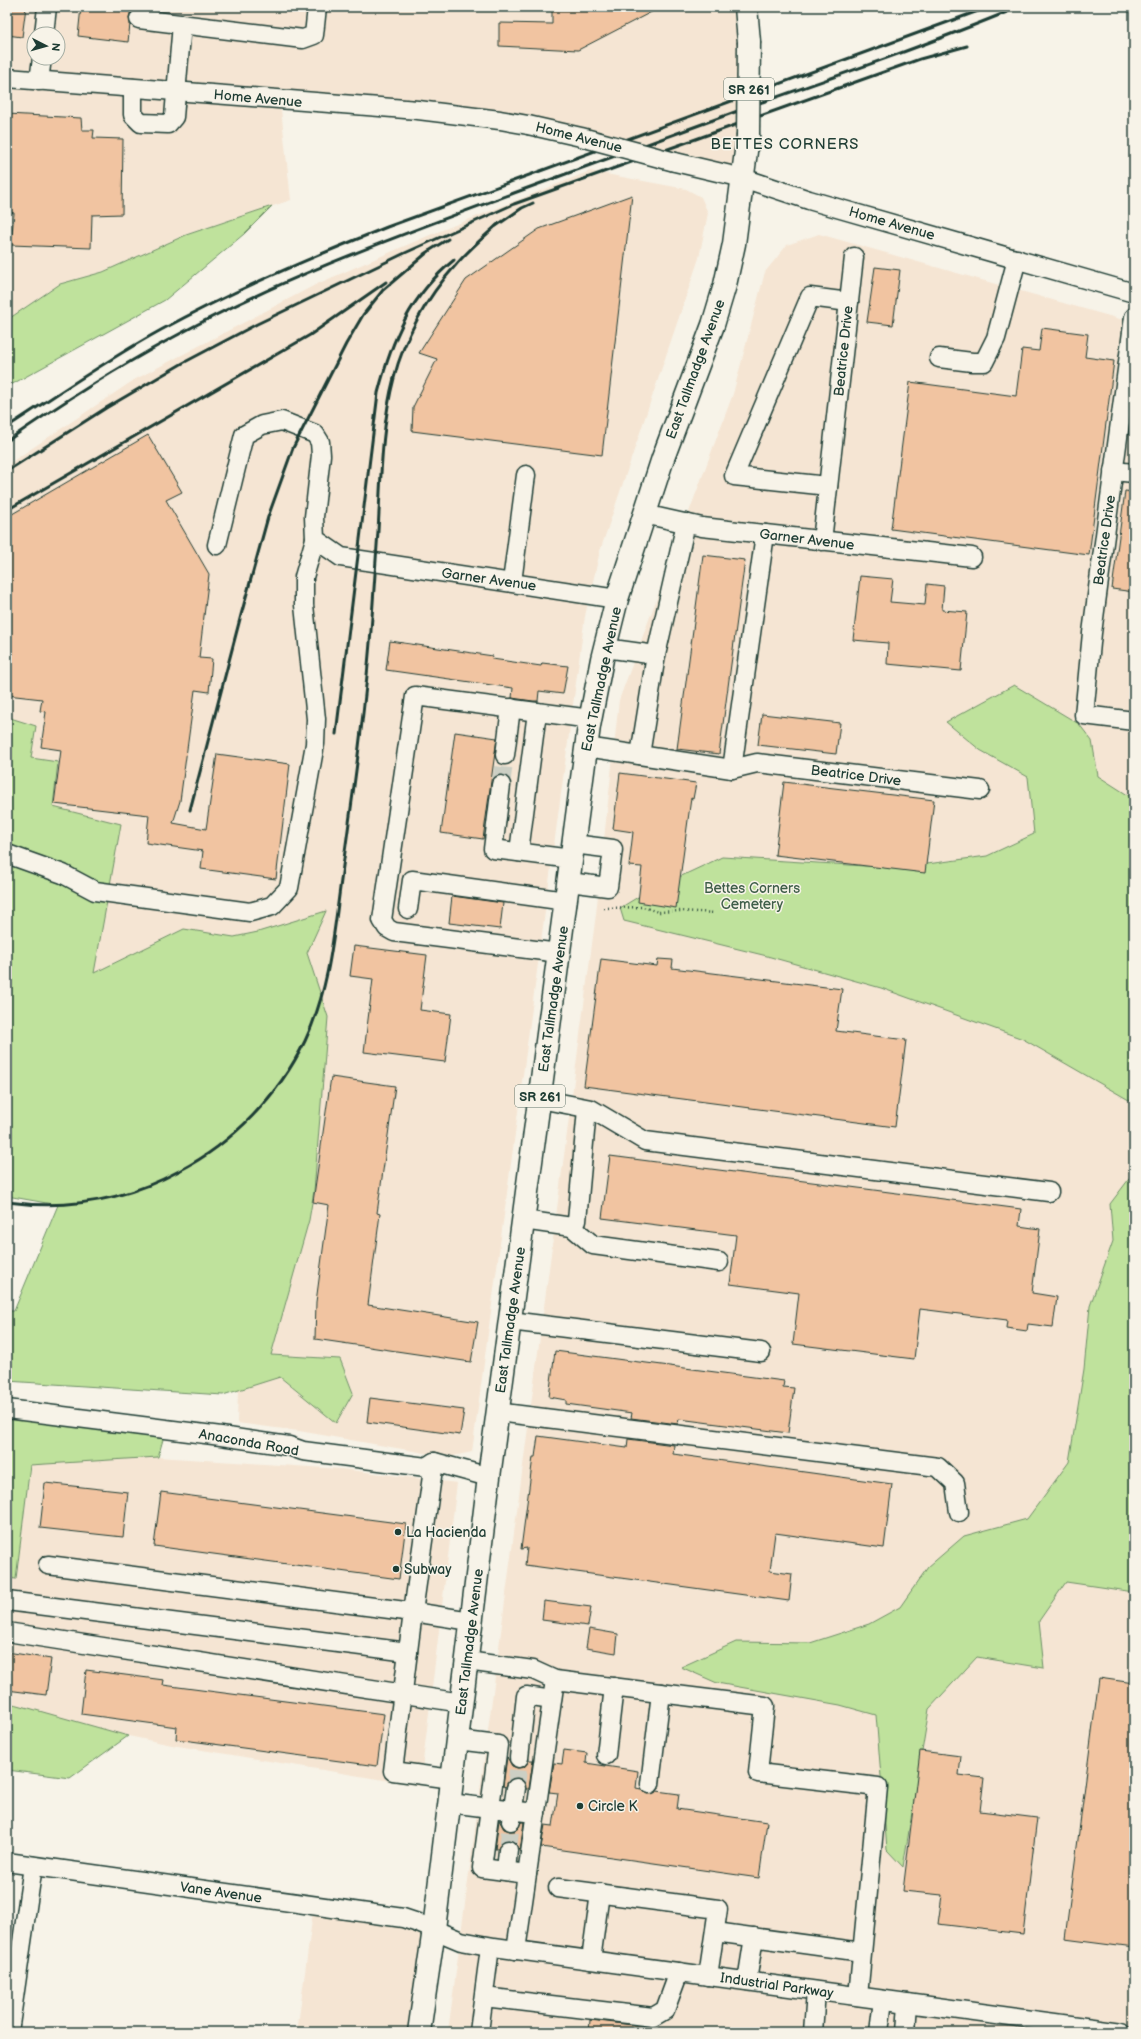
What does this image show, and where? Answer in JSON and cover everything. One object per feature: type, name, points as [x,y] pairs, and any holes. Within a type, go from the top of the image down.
[{"type":"main road","name":"East Tallmadge Avenue","points":[[419,2032],[450,1803],[497,1412],[590,719],[617,598],[644,514],[713,325],[734,244],[748,136],[749,42],[746,7]]},
{"type":"street","points":[[45,26],[47,7]]},
{"type":"street","points":[[139,19],[303,39],[314,35],[317,7]]},
{"type":"street","points":[[133,88],[133,114],[140,123],[168,124],[174,117],[182,24]]},
{"type":"street","points":[[39,81],[41,66]]},
{"type":"street","name":"Home Avenue","points":[[7,78],[418,110],[528,125],[743,178],[810,200],[1134,293]]},
{"type":"street","name":"Beatrice Drive","points":[[822,541],[854,257]]},
{"type":"street","points":[[939,358],[984,362],[996,338],[1017,259]]},
{"type":"street","points":[[828,486],[734,476],[810,297],[849,302]]},
{"type":"street","name":"Beatrice Drive","points":[[1134,317],[1092,633],[1084,714],[1134,721]]},
{"type":"street","points":[[7,854],[63,874],[94,891],[250,912],[272,906],[289,888],[315,744],[316,719],[304,605],[304,577],[315,539],[314,517],[321,455],[320,442],[315,434],[282,421],[262,425],[244,435],[217,545]]},
{"type":"street","points":[[1114,471],[1134,473]]},
{"type":"street","points":[[512,582],[526,475]]},
{"type":"street","name":"Garner Avenue","points":[[644,514],[686,523],[766,534],[972,557]]},
{"type":"street","points":[[640,755],[656,655],[686,523]]},
{"type":"street","points":[[732,769],[766,534]]},
{"type":"street","name":"Garner Avenue","points":[[315,539],[341,557],[617,598]]},
{"type":"street","points":[[605,648],[656,655]]},
{"type":"street","points":[[559,953],[394,932],[387,928],[382,920],[415,696],[590,719]]},
{"type":"street","points":[[505,755],[511,708]]},
{"type":"street","points":[[519,852],[537,712]]},
{"type":"street","name":"Beatrice Drive","points":[[586,747],[732,769],[757,762],[980,790]]},
{"type":"street","points":[[408,909],[412,880],[567,891],[608,887],[613,849],[573,852],[519,852],[493,849],[501,786]]},
{"type":"street","points":[[540,1099],[587,1109],[645,1141],[1049,1192]]},
{"type":"street","points":[[572,1226],[578,1221],[587,1109]]},
{"type":"street","points":[[523,1220],[572,1226],[593,1245],[719,1262]]},
{"type":"street","points":[[510,1321],[761,1352]]},
{"type":"street","name":"Anaconda Road","points":[[7,1409],[221,1436],[289,1446],[303,1451],[426,1467],[434,1462],[489,1477]]},
{"type":"street","points":[[497,1412],[938,1467],[955,1483],[959,1512]]},
{"type":"street","points":[[434,1462],[393,1771],[452,1779]]},
{"type":"street","points":[[48,1565],[414,1612],[471,1621]]},
{"type":"street","points":[[7,1601],[408,1652]]},
{"type":"street","points":[[7,1632],[462,1703]]},
{"type":"street","points":[[466,1661],[533,1670],[555,1680],[765,1706],[758,1773],[878,1787],[858,1996]]},
{"type":"street","points":[[516,1950],[555,1680]]},
{"type":"street","points":[[606,1756],[614,1687]]},
{"type":"street","points":[[650,1784],[661,1693]]},
{"type":"street","points":[[520,1753],[526,1696],[552,1700]]},
{"type":"street","points":[[457,1740],[498,1745],[520,1753],[545,1751]]},
{"type":"street","points":[[498,1745],[482,1868],[527,1874]]},
{"type":"street","points":[[512,1816],[516,1788]]},
{"type":"street","points":[[450,1803],[490,1808],[512,1816],[536,1813]]},
{"type":"street","points":[[506,1871],[508,1850]]},
{"type":"street","name":"Vane Avenue","points":[[7,1862],[101,1874],[403,1918],[434,1929]]},
{"type":"street","points":[[9,2032],[33,1866]]},
{"type":"street","points":[[558,1888],[718,1908],[708,1976]]},
{"type":"street","points":[[591,1960],[600,1893]]},
{"type":"street","name":"Industrial Parkway","points":[[434,1929],[460,1941],[490,1947],[858,1996],[1084,2030],[1122,2032]]},
{"type":"street","points":[[715,1932],[862,1952]]},
{"type":"street","points":[[747,1981],[754,1937]]},
{"type":"street","points":[[479,2032],[490,1947]]},
{"type":"street","points":[[484,1997],[653,2018],[665,2010],[679,1972]]},
{"type":"street","points":[[813,2032],[816,1991]]},
{"type":"street","points":[[879,2032],[883,2000]]},
{"type":"street","points":[[906,2032],[908,2003]]},
{"type":"path","points":[[604,908],[643,907],[658,912],[681,911],[715,913]]},
{"type":"shaded area","points":[[7,7],[746,7],[743,178],[581,137],[280,100],[291,200],[186,235],[103,272],[60,284],[7,320]]},
{"type":"shaded area","points":[[590,171],[686,189],[701,197],[708,213],[699,258],[600,551],[585,616],[472,1452],[448,1457],[299,1431],[237,1423],[238,1390],[280,1377],[336,1423],[353,1393],[340,1359],[271,1355],[309,1220],[314,1191],[7,1128],[7,465],[134,380],[317,284],[430,235]]},
{"type":"shaded area","points":[[819,234],[1134,323],[1134,2032],[448,2032],[596,914],[619,700],[733,394],[765,272],[787,245]]},
{"type":"shaded area","points":[[33,1441],[158,1457],[341,1469],[457,1483],[420,1786],[172,1745],[7,1711],[7,1578],[16,1579]]},
{"type":"shaded area","points":[[314,1905],[434,1929],[419,2032],[297,2032]]},
{"type":"green space","points":[[272,206],[244,234],[165,300],[7,387],[7,320],[60,284],[103,272],[186,235]]},
{"type":"green space","name":"Bettes Corners Cemetery","points":[[1014,685],[1079,724],[1092,741],[1098,776],[1134,799],[1134,1103],[1023,1039],[881,988],[767,956],[624,921],[620,908],[643,894],[722,857],[897,868],[987,856],[1034,834],[1028,777],[980,750],[946,722]]},
{"type":"green space","points":[[7,717],[36,726],[31,758],[58,762],[53,807],[121,824],[94,973],[184,929],[234,937],[258,932],[326,911],[307,953],[328,1017],[314,1191],[309,1220],[271,1355],[340,1359],[353,1393],[336,1423],[280,1377],[223,1395],[7,1381],[7,1311],[14,1311],[58,1205],[7,1196]]},
{"type":"green space","points":[[1134,1177],[1134,1592],[1066,1582],[1039,1621],[1044,1668],[977,1657],[929,1709],[903,1867],[887,1850],[876,1715],[840,1705],[717,1683],[681,1667],[736,1642],[810,1643],[869,1624],[900,1607],[928,1567],[964,1536],[1027,1519],[1069,1462],[1084,1369],[1090,1306],[1113,1241],[1110,1204],[1129,1179]]},
{"type":"green space","points":[[7,1416],[164,1436],[158,1457],[30,1465],[16,1579],[7,1578]]},
{"type":"green space","points":[[7,1703],[128,1736],[70,1778],[7,1770]]},
{"type":"building","points":[[7,7],[26,7],[22,37],[7,35]]},
{"type":"building","points":[[81,7],[132,7],[129,17],[130,24],[128,42],[78,36]]},
{"type":"building","points":[[552,7],[661,7],[578,50],[499,46],[499,23],[552,24]]},
{"type":"building","points":[[7,114],[81,118],[82,130],[94,130],[93,138],[123,139],[122,214],[92,215],[91,248],[11,245],[14,213],[10,212],[11,136],[7,136]]},
{"type":"building","points":[[632,195],[602,455],[412,431],[413,407],[437,359],[419,353],[466,280],[539,229]]},
{"type":"building","points":[[875,267],[900,270],[893,325],[867,322]]},
{"type":"building","points":[[1042,328],[1088,334],[1085,357],[1114,361],[1089,555],[891,529],[910,382],[1016,396],[1022,349],[1039,351]]},
{"type":"building","points":[[148,435],[182,492],[166,500],[209,574],[199,658],[212,659],[209,692],[195,690],[180,801],[173,823],[206,829],[217,754],[290,764],[276,879],[201,869],[203,851],[146,843],[149,815],[54,804],[61,750],[41,747],[46,712],[40,711],[42,699],[7,695],[7,517]]},
{"type":"building","points":[[1125,491],[1134,492],[1134,592],[1112,589]]},
{"type":"building","points":[[703,555],[745,560],[719,754],[677,749]]},
{"type":"building","points":[[860,576],[893,579],[890,602],[925,605],[927,584],[944,586],[942,610],[967,612],[961,671],[887,664],[888,643],[853,640]]},
{"type":"building","points":[[390,641],[493,656],[492,659],[541,666],[542,663],[568,666],[563,694],[539,691],[538,701],[533,701],[512,698],[513,688],[386,670]]},
{"type":"building","points":[[762,714],[840,723],[836,754],[758,745]]},
{"type":"building","points":[[455,732],[497,738],[483,839],[441,833]]},
{"type":"building","points":[[620,773],[696,783],[693,799],[691,798],[676,908],[638,902],[642,867],[629,866],[633,832],[613,829]]},
{"type":"building","points":[[784,782],[934,800],[925,873],[775,855]]},
{"type":"building","points":[[452,896],[503,903],[500,929],[449,923]]},
{"type":"building","points":[[354,946],[427,955],[420,1010],[451,1014],[445,1062],[364,1052],[373,979],[350,976]]},
{"type":"building","points":[[601,959],[657,966],[658,959],[673,960],[672,968],[842,989],[836,1031],[906,1040],[895,1127],[584,1086]]},
{"type":"building","points":[[331,1077],[395,1086],[377,1213],[380,1214],[368,1305],[478,1322],[471,1362],[315,1339],[316,1302],[329,1205],[313,1202]]},
{"type":"building","points":[[610,1156],[1021,1209],[1019,1226],[1040,1229],[1032,1293],[1057,1297],[1053,1327],[1028,1324],[1027,1331],[1006,1328],[1007,1320],[920,1309],[914,1359],[793,1344],[799,1293],[730,1284],[736,1235],[602,1218]]},
{"type":"building","points":[[555,1351],[784,1381],[783,1387],[794,1388],[788,1433],[679,1419],[678,1424],[631,1418],[632,1413],[566,1404],[566,1400],[549,1397]]},
{"type":"building","points":[[370,1398],[464,1410],[460,1435],[367,1422]]},
{"type":"building","points":[[538,1436],[627,1448],[628,1439],[674,1445],[673,1454],[892,1484],[884,1548],[775,1533],[770,1571],[792,1574],[789,1601],[525,1565],[527,1548],[521,1549],[533,1457],[535,1457]]},
{"type":"building","points":[[45,1483],[128,1492],[123,1537],[40,1528]]},
{"type":"building","points":[[161,1492],[406,1524],[399,1579],[154,1546]]},
{"type":"building","points":[[544,1601],[591,1607],[588,1626],[542,1620]]},
{"type":"building","points":[[589,1629],[618,1634],[616,1653],[586,1648]]},
{"type":"building","points":[[7,1652],[51,1659],[46,1695],[7,1690]]},
{"type":"building","points":[[86,1670],[164,1680],[163,1685],[384,1714],[377,1766],[176,1739],[177,1727],[81,1714]]},
{"type":"building","points":[[1099,1678],[1134,1683],[1134,1948],[1065,1939]]},
{"type":"building","points":[[564,1750],[587,1753],[586,1763],[638,1771],[636,1788],[641,1789],[648,1794],[657,1791],[679,1794],[677,1809],[767,1822],[759,1878],[541,1847],[545,1825],[553,1826],[558,1793],[549,1792],[554,1763],[562,1764]]},
{"type":"building","points":[[920,1751],[961,1756],[959,1775],[984,1778],[980,1811],[1037,1818],[1023,1934],[938,1924],[942,1895],[903,1891]]},
{"type":"building","points":[[507,1757],[512,1766],[517,1768],[524,1767],[529,1760],[533,1760],[529,1789],[526,1789],[523,1780],[517,1778],[512,1778],[506,1787],[503,1786]]},
{"type":"building","points":[[499,1820],[504,1829],[510,1831],[515,1831],[521,1822],[524,1822],[520,1852],[514,1842],[509,1840],[503,1841],[498,1849],[495,1849]]},
{"type":"building","points":[[590,2020],[649,2027],[648,2032],[589,2032]]},
{"type":"tunnel","points":[[501,785],[505,755]]},
{"type":"tunnel","points":[[516,1788],[519,1758]]},
{"type":"tunnel","points":[[508,1850],[511,1821]]},
{"type":"railway","points":[[7,427],[141,341],[216,301],[301,263],[387,227],[989,7]]},
{"type":"railway","points":[[7,441],[88,387],[172,338],[213,316],[298,277],[427,225],[920,46],[1019,7]]},
{"type":"railway","points":[[7,471],[106,408],[183,363],[257,324],[405,253],[514,204],[920,59],[967,46]]},
{"type":"railway","points":[[496,226],[522,208],[533,203]]},
{"type":"railway","points":[[7,1202],[52,1205],[96,1200],[117,1196],[138,1189],[179,1171],[199,1160],[218,1146],[236,1132],[252,1116],[282,1080],[305,1041],[326,980],[351,809],[369,649],[384,435],[386,416],[394,378],[398,363],[410,333],[435,291],[465,254],[499,223]]},
{"type":"railway","points":[[424,254],[448,239]]},
{"type":"railway","points":[[190,810],[268,517],[293,448],[346,344],[363,315],[383,290],[429,251]]},
{"type":"railway","points":[[336,734],[378,393],[390,354],[414,304],[426,288],[454,260]]},
{"type":"railway","points":[[7,510],[310,335],[386,282]]},
{"type":"place","name":"La Hacienda","points":[[398,1532]]},
{"type":"place","name":"Subway","points":[[396,1569]]},
{"type":"place","name":"Circle K","points":[[580,1806]]},
{"type":"district","name":"BETTES CORNERS","points":[[785,144]]}]
